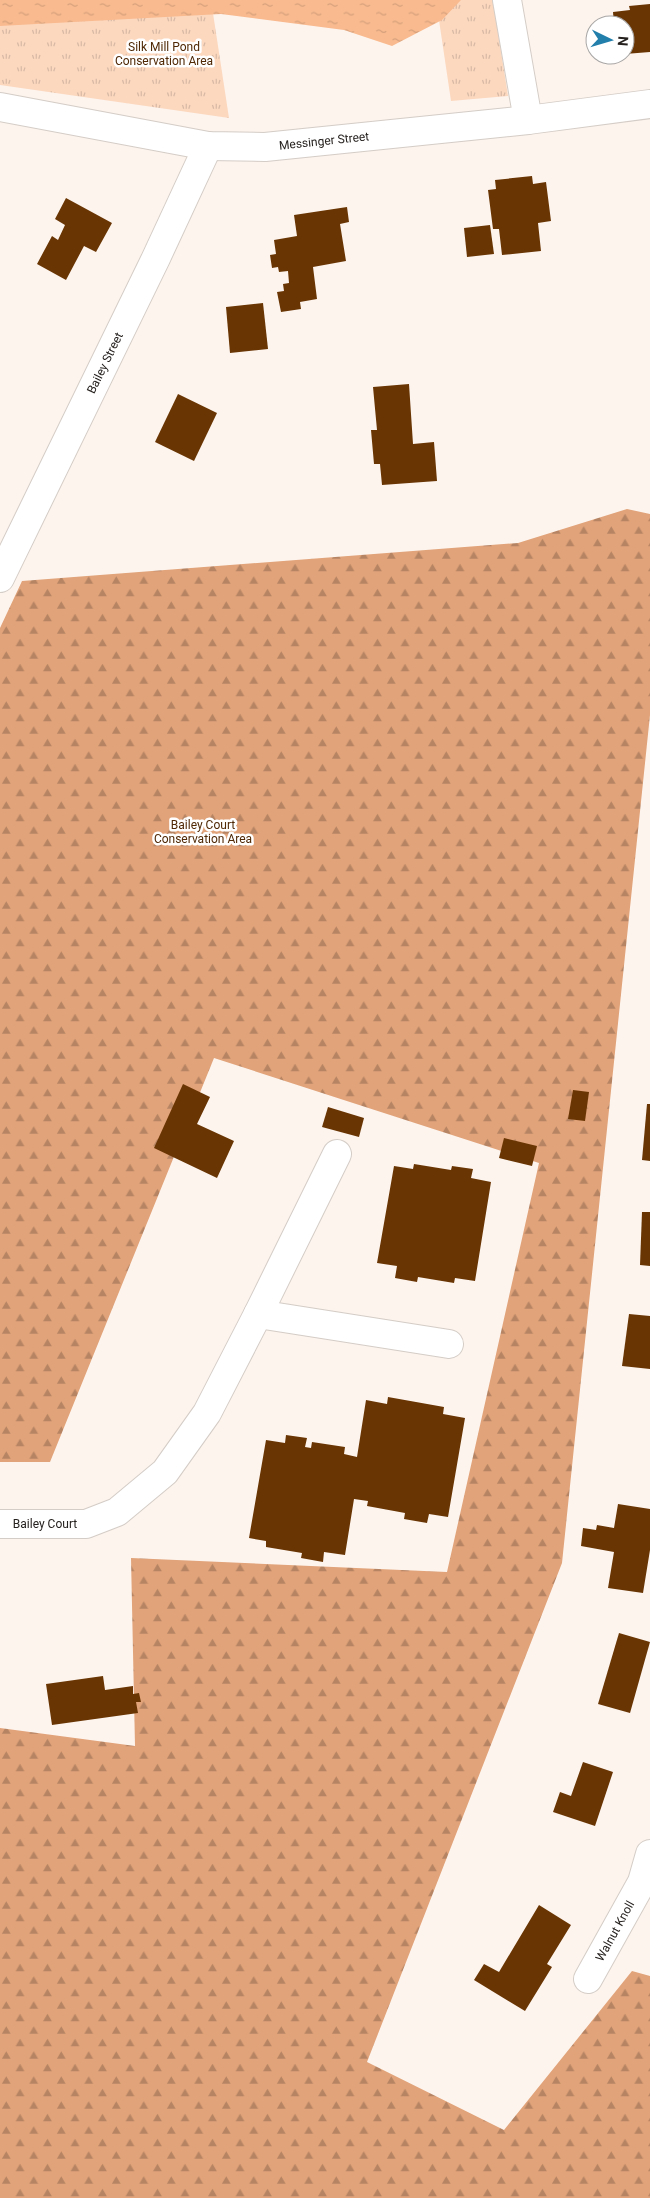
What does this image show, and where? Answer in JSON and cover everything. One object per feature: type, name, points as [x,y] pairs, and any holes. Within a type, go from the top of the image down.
[{"type":"street","points":[[507,0],[528,120]]},
{"type":"street","name":"Messinger Street","points":[[0,107],[208,146],[265,147],[528,120],[650,104]]},
{"type":"street","name":"Bailey Street","points":[[0,578],[152,267],[208,146]]},
{"type":"street","name":"Bailey Court","points":[[0,1524],[86,1524],[117,1512],[165,1472],[207,1413],[337,1154]]},
{"type":"street","points":[[258,1314],[449,1344]]},
{"type":"street","name":"Walnut Knoll","points":[[588,1979],[642,1882],[650,1854]]},
{"type":"green space","name":"Silk Mill Pond Conservation Area","points":[[0,0],[211,0],[229,118],[0,85]]},
{"type":"green space","points":[[436,0],[493,0],[508,96],[451,101]]},
{"type":"green space","name":"Bailey Court Conservation Area","points":[[627,509],[650,514],[650,715],[562,1563],[367,2062],[504,2130],[632,1971],[650,1976],[650,2198],[0,2198],[0,1728],[135,1746],[131,1558],[447,1572],[539,1163],[214,1058],[50,1462],[0,1462],[0,628],[22,581],[518,543]]},
{"type":"water","points":[[0,0],[461,0],[442,20],[392,46],[344,30],[221,14],[0,26]]},
{"type":"building","points":[[650,4],[650,52],[635,53],[635,15],[613,15],[613,12],[630,10],[629,6]]},
{"type":"building","points":[[532,176],[533,184],[546,182],[551,221],[538,223],[541,251],[502,255],[499,229],[493,229],[488,190],[496,189],[495,180]]},
{"type":"building","points":[[66,198],[112,223],[96,252],[84,246],[66,280],[37,264],[52,236],[58,240],[65,225],[55,219]]},
{"type":"building","points":[[347,207],[349,222],[340,224],[346,261],[313,267],[317,299],[300,302],[301,309],[281,312],[277,292],[284,291],[283,284],[289,283],[288,271],[279,272],[278,267],[272,268],[270,255],[276,254],[274,240],[297,236],[294,215]]},
{"type":"building","points":[[490,225],[494,254],[467,257],[464,228]]},
{"type":"building","points":[[263,303],[268,349],[230,353],[226,307]]},
{"type":"building","points":[[409,384],[413,444],[434,442],[437,481],[382,485],[380,464],[374,464],[371,430],[377,430],[373,387]]},
{"type":"building","points":[[178,394],[217,413],[194,461],[155,442]]},
{"type":"building","points":[[183,1084],[210,1097],[197,1124],[234,1141],[217,1178],[154,1148]]},
{"type":"building","points":[[573,1090],[589,1092],[585,1121],[568,1119]]},
{"type":"building","points":[[647,1104],[650,1104],[650,1161],[642,1160]]},
{"type":"building","points":[[328,1107],[364,1118],[359,1137],[322,1127]]},
{"type":"building","points":[[504,1138],[537,1146],[532,1166],[499,1158]]},
{"type":"building","points":[[414,1164],[451,1170],[452,1166],[473,1169],[471,1178],[491,1182],[475,1281],[455,1278],[454,1283],[418,1277],[417,1282],[395,1278],[397,1266],[377,1263],[394,1166],[413,1169]]},
{"type":"building","points":[[642,1212],[650,1212],[650,1266],[640,1265]]},
{"type":"building","points":[[629,1314],[650,1316],[650,1369],[622,1366]]},
{"type":"building","points":[[388,1397],[444,1407],[443,1414],[465,1418],[448,1517],[429,1514],[427,1523],[404,1519],[405,1513],[367,1506],[368,1501],[354,1499],[345,1555],[324,1552],[323,1562],[301,1558],[302,1553],[266,1547],[266,1541],[249,1538],[266,1440],[285,1443],[286,1435],[307,1438],[305,1447],[311,1448],[312,1442],[345,1447],[344,1454],[357,1457],[366,1400],[387,1404]]},
{"type":"building","points":[[618,1504],[650,1509],[650,1550],[643,1593],[608,1588],[614,1552],[581,1546],[583,1528],[596,1530],[597,1525],[614,1528]]},
{"type":"building","points":[[619,1633],[650,1642],[630,1713],[598,1704]]},
{"type":"building","points":[[103,1676],[105,1690],[133,1686],[133,1694],[139,1693],[141,1702],[136,1702],[138,1713],[52,1725],[46,1684]]},
{"type":"building","points":[[583,1762],[613,1772],[595,1826],[553,1812],[560,1792],[571,1796]]},
{"type":"building","points":[[539,1905],[571,1925],[547,1964],[552,1967],[525,2011],[474,1980],[484,1964],[499,1972]]}]
